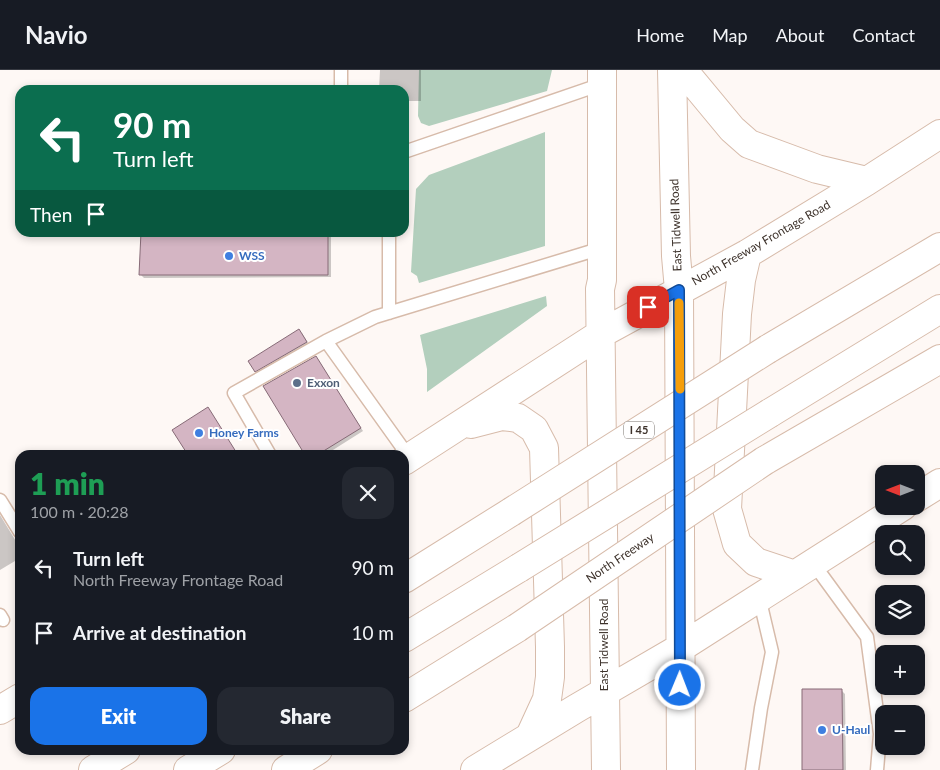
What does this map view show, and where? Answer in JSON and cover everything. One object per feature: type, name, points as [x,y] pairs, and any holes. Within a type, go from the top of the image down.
[{"type":"main road","name":"East Tidwell Road","points":[[672,70],[676,256],[679,290],[681,770]]},
{"type":"main road","points":[[686,70],[688,76],[732,129],[749,144],[817,169],[867,181]]},
{"type":"main road","name":"East Tidwell Road","points":[[602,77],[602,248],[600,289],[606,770]]},
{"type":"main road","name":"North Freeway Frontage Road","points":[[409,457],[602,333],[747,254],[940,134]]},
{"type":"main road","name":"I 45","points":[[409,575],[768,349],[940,247]]},
{"type":"main road","points":[[747,254],[736,314],[727,509],[737,544],[756,562],[804,569]]},
{"type":"main road","points":[[409,635],[940,309]]},
{"type":"main road","name":"North Freeway","points":[[409,695],[517,628],[764,461],[940,358]]},
{"type":"main road","points":[[453,429],[502,416],[518,418],[534,429],[544,448],[550,677],[547,699],[530,736]]},
{"type":"main road","points":[[925,492],[940,483]]},
{"type":"main road","points":[[475,770],[680,648],[889,515]]},
{"type":"main road","points":[[0,710],[15,701]]},
{"type":"main road","points":[[93,770],[118,755]]},
{"type":"main road","points":[[188,770],[213,755]]},
{"type":"main road","points":[[286,770],[310,755]]},
{"type":"lane","points":[[340,85],[341,70]]},
{"type":"lane","points":[[409,150],[602,77]]},
{"type":"lane","points":[[389,237],[389,313]]},
{"type":"lane","points":[[267,450],[234,393],[326,341],[375,317],[602,248]]},
{"type":"lane","points":[[326,341],[400,450]]},
{"type":"lane","points":[[0,500],[15,524]]},
{"type":"lane","points":[[804,569],[867,637],[880,734],[877,770]]},
{"type":"lane","points":[[752,770],[772,652],[759,597]]},
{"type":"green space","points":[[419,70],[552,70],[547,91],[429,126],[421,123],[418,116]]},
{"type":"green space","points":[[545,132],[545,246],[419,283],[417,276],[411,272],[416,189],[429,175]]},
{"type":"green space","points":[[546,296],[547,306],[427,392],[427,369],[420,335]]},
{"type":"building","name":"WSS","points":[[141,237],[328,237],[328,275],[139,275]]},
{"type":"building","points":[[299,329],[307,342],[255,372],[248,361]]},
{"type":"building","name":"Exxon","points":[[316,356],[361,428],[325,450],[302,450],[263,386]]},
{"type":"building","name":"Honey Farms","points":[[208,407],[235,450],[185,450],[172,430]]},
{"type":"building","name":"U-Haul","points":[[802,689],[842,689],[843,770],[802,770]]},
{"type":"slow traffic","points":[[679,303],[680,389]]},
{"type":"place","name":"WSS","points":[[229,256]]},
{"type":"place","name":"Exxon","points":[[297,383]]},
{"type":"place","name":"Honey Farms","points":[[199,433]]},
{"type":"place","name":"U-Haul","points":[[822,730]]},
{"type":"route","points":[[648,307],[679,290],[680,685]]}]
